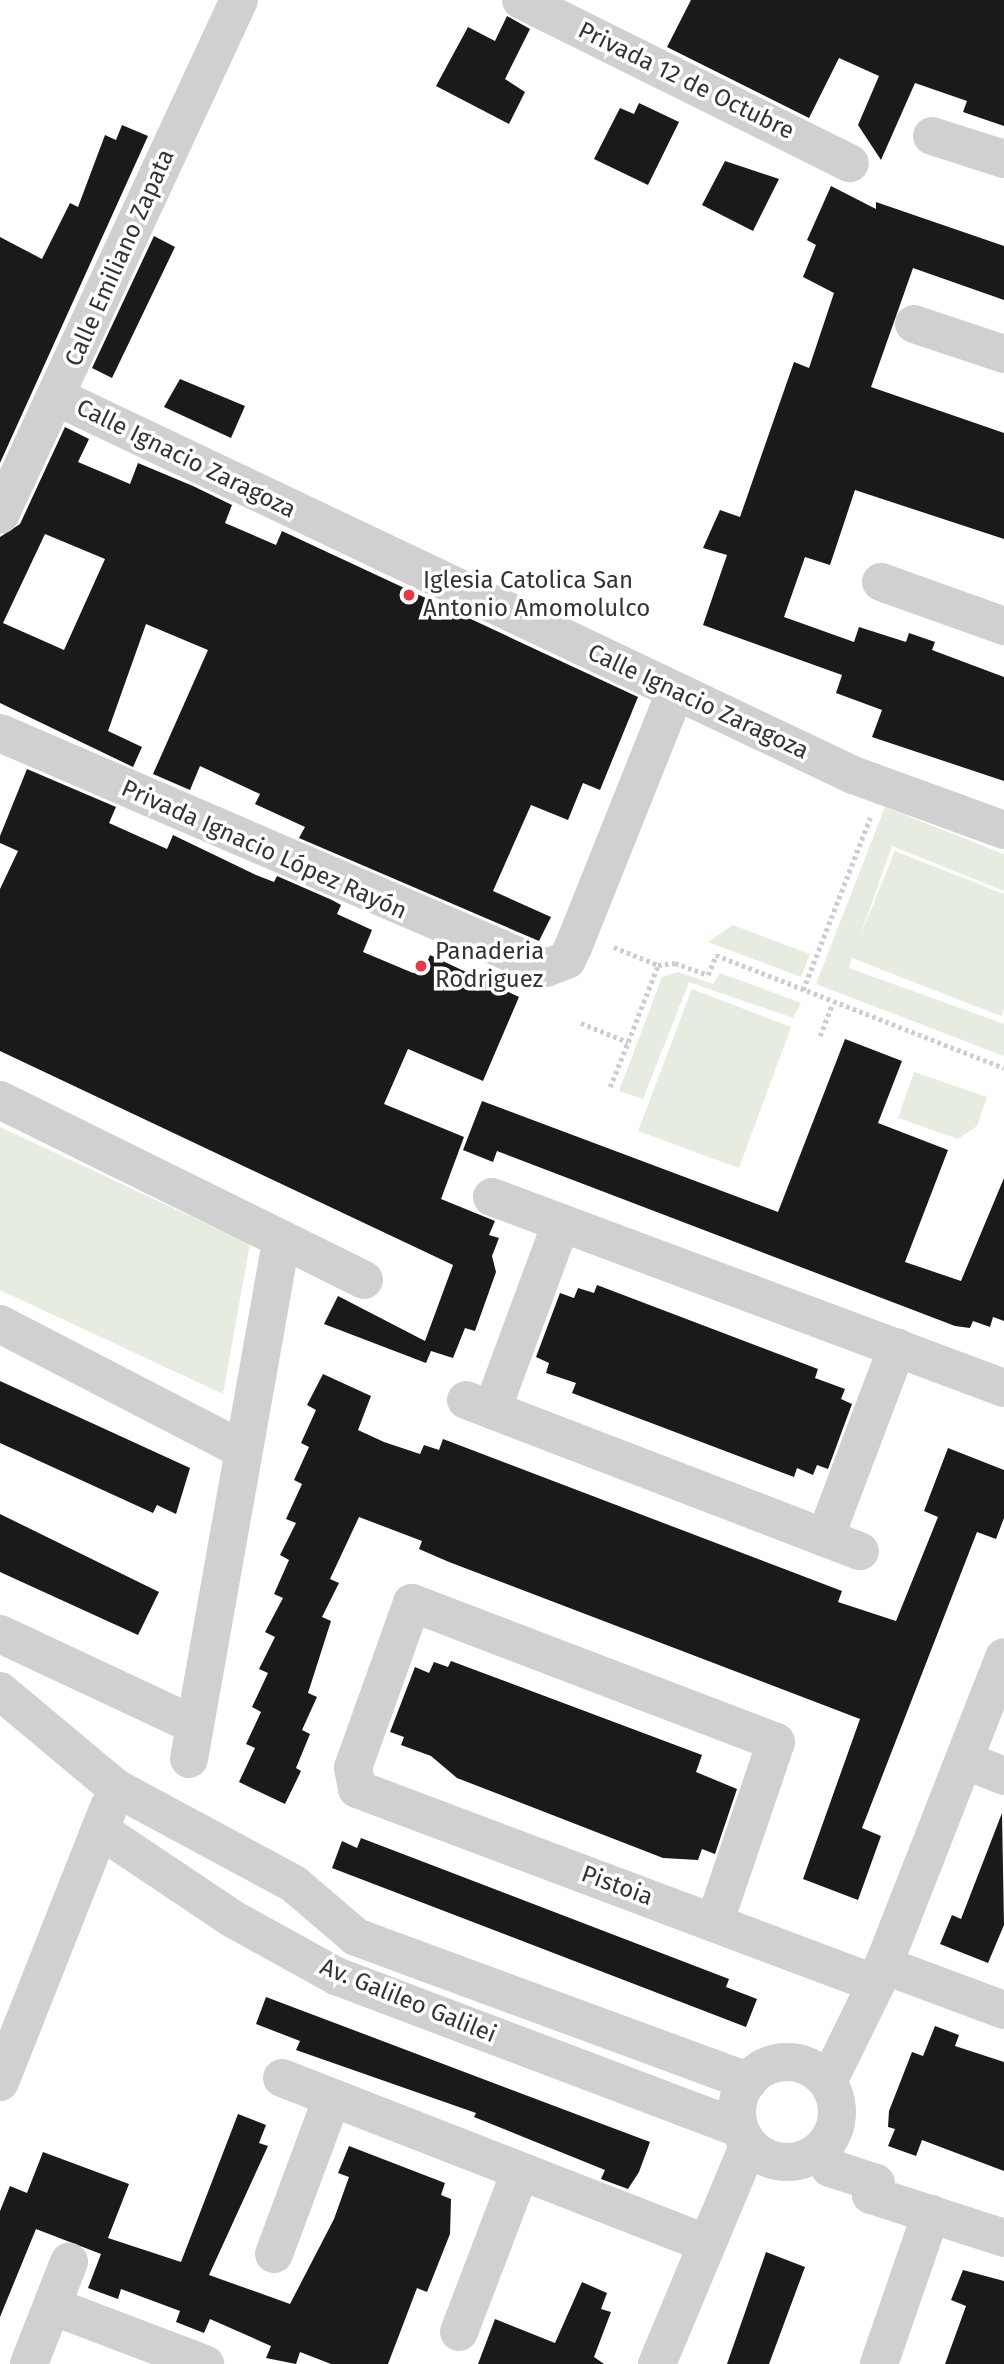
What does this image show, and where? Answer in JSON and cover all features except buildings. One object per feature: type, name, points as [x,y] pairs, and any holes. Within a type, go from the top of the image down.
[{"type":"street","name":"Calle Emiliano Zapata","points":[[0,515],[239,0]]},
{"type":"street","name":"Privada 12 de Octubre","points":[[521,0],[850,163]]},
{"type":"street","points":[[932,136],[1004,159]]},
{"type":"street","points":[[914,324],[1004,354]]},
{"type":"street","name":"Calle Ignacio Zaragoza","points":[[57,397],[853,775],[1004,830]]},
{"type":"street","points":[[881,582],[1004,626]]},
{"type":"street","name":"Privada Ignacio López Rayón","points":[[0,733],[529,966],[546,968],[567,960],[675,692]]},
{"type":"street","points":[[0,1100],[281,1242],[364,1280]]},
{"type":"street","points":[[492,1197],[1004,1388]]},
{"type":"street","points":[[561,1223],[479,1405],[860,1551]]},
{"type":"street","points":[[0,1634],[192,1742],[281,1242]]},
{"type":"street","points":[[0,1324],[243,1450]]},
{"type":"street","points":[[825,1538],[897,1347]]},
{"type":"street","name":"Pistoia","points":[[715,1921],[776,1742],[412,1603],[353,1768],[357,1789],[715,1921],[880,1975],[1004,2010]]},
{"type":"street","points":[[828,2082],[880,1975],[1004,1657]]},
{"type":"street","points":[[0,1691],[116,1788],[294,1884],[356,1937],[748,2081]]},
{"type":"street","points":[[964,1760],[1004,1776]]},
{"type":"street","points":[[0,2082],[116,1788]]},
{"type":"street","name":"Av. Galileo Galilei","points":[[100,1830],[233,1919],[336,1976],[743,2137]]},
{"type":"street","points":[[233,1919],[262,1868]]},
{"type":"street","points":[[336,1976],[356,1937]]},
{"type":"street","points":[[657,2364],[743,2137],[748,2081],[761,2067],[794,2060],[828,2082],[835,2105],[823,2150],[830,2168],[876,2183],[871,2195],[1004,2238]]},
{"type":"street","points":[[282,2078],[519,2175],[704,2242]]},
{"type":"street","points":[[274,2254],[332,2098]]},
{"type":"street","points":[[743,2137],[782,2164],[803,2163],[823,2150]]},
{"type":"street","points":[[459,2332],[519,2175]]},
{"type":"street","points":[[879,2364],[931,2214]]},
{"type":"street","points":[[29,2364],[69,2262]]},
{"type":"street","points":[[52,2306],[205,2364]]},
{"type":"path","points":[[803,990],[876,802]]},
{"type":"path","points":[[611,946],[658,965],[676,963],[708,975],[716,954],[832,1004],[1004,1068]]},
{"type":"path","points":[[610,1087],[658,965]]},
{"type":"path","points":[[820,1036],[832,1004]]},
{"type":"path","points":[[581,1023],[628,1042]]},
{"type":"shaded area","points":[[885,807],[1004,854],[1004,891],[892,846],[859,939],[895,851],[1004,894],[1004,1008],[1001,1016],[852,958],[849,968],[1004,1024],[1004,1056],[816,984]]},
{"type":"shaded area","points":[[733,925],[810,954],[801,977],[708,942]]},
{"type":"shaded area","points":[[678,972],[713,984],[720,973],[801,1003],[793,1018],[689,982],[643,1099],[619,1091],[662,977]]},
{"type":"shaded area","points":[[692,989],[791,1027],[739,1168],[638,1131]]},
{"type":"shaded area","points":[[914,1072],[987,1097],[977,1126],[958,1139],[898,1118]]},
{"type":"shaded area","points":[[0,1127],[250,1244],[223,1394],[0,1290]]},
{"type":"place","name":"Iglesia Catolica San Antonio Amomolulco","points":[[409,595]]},
{"type":"place","name":"Panaderia Rodriguez","points":[[421,966]]}]
